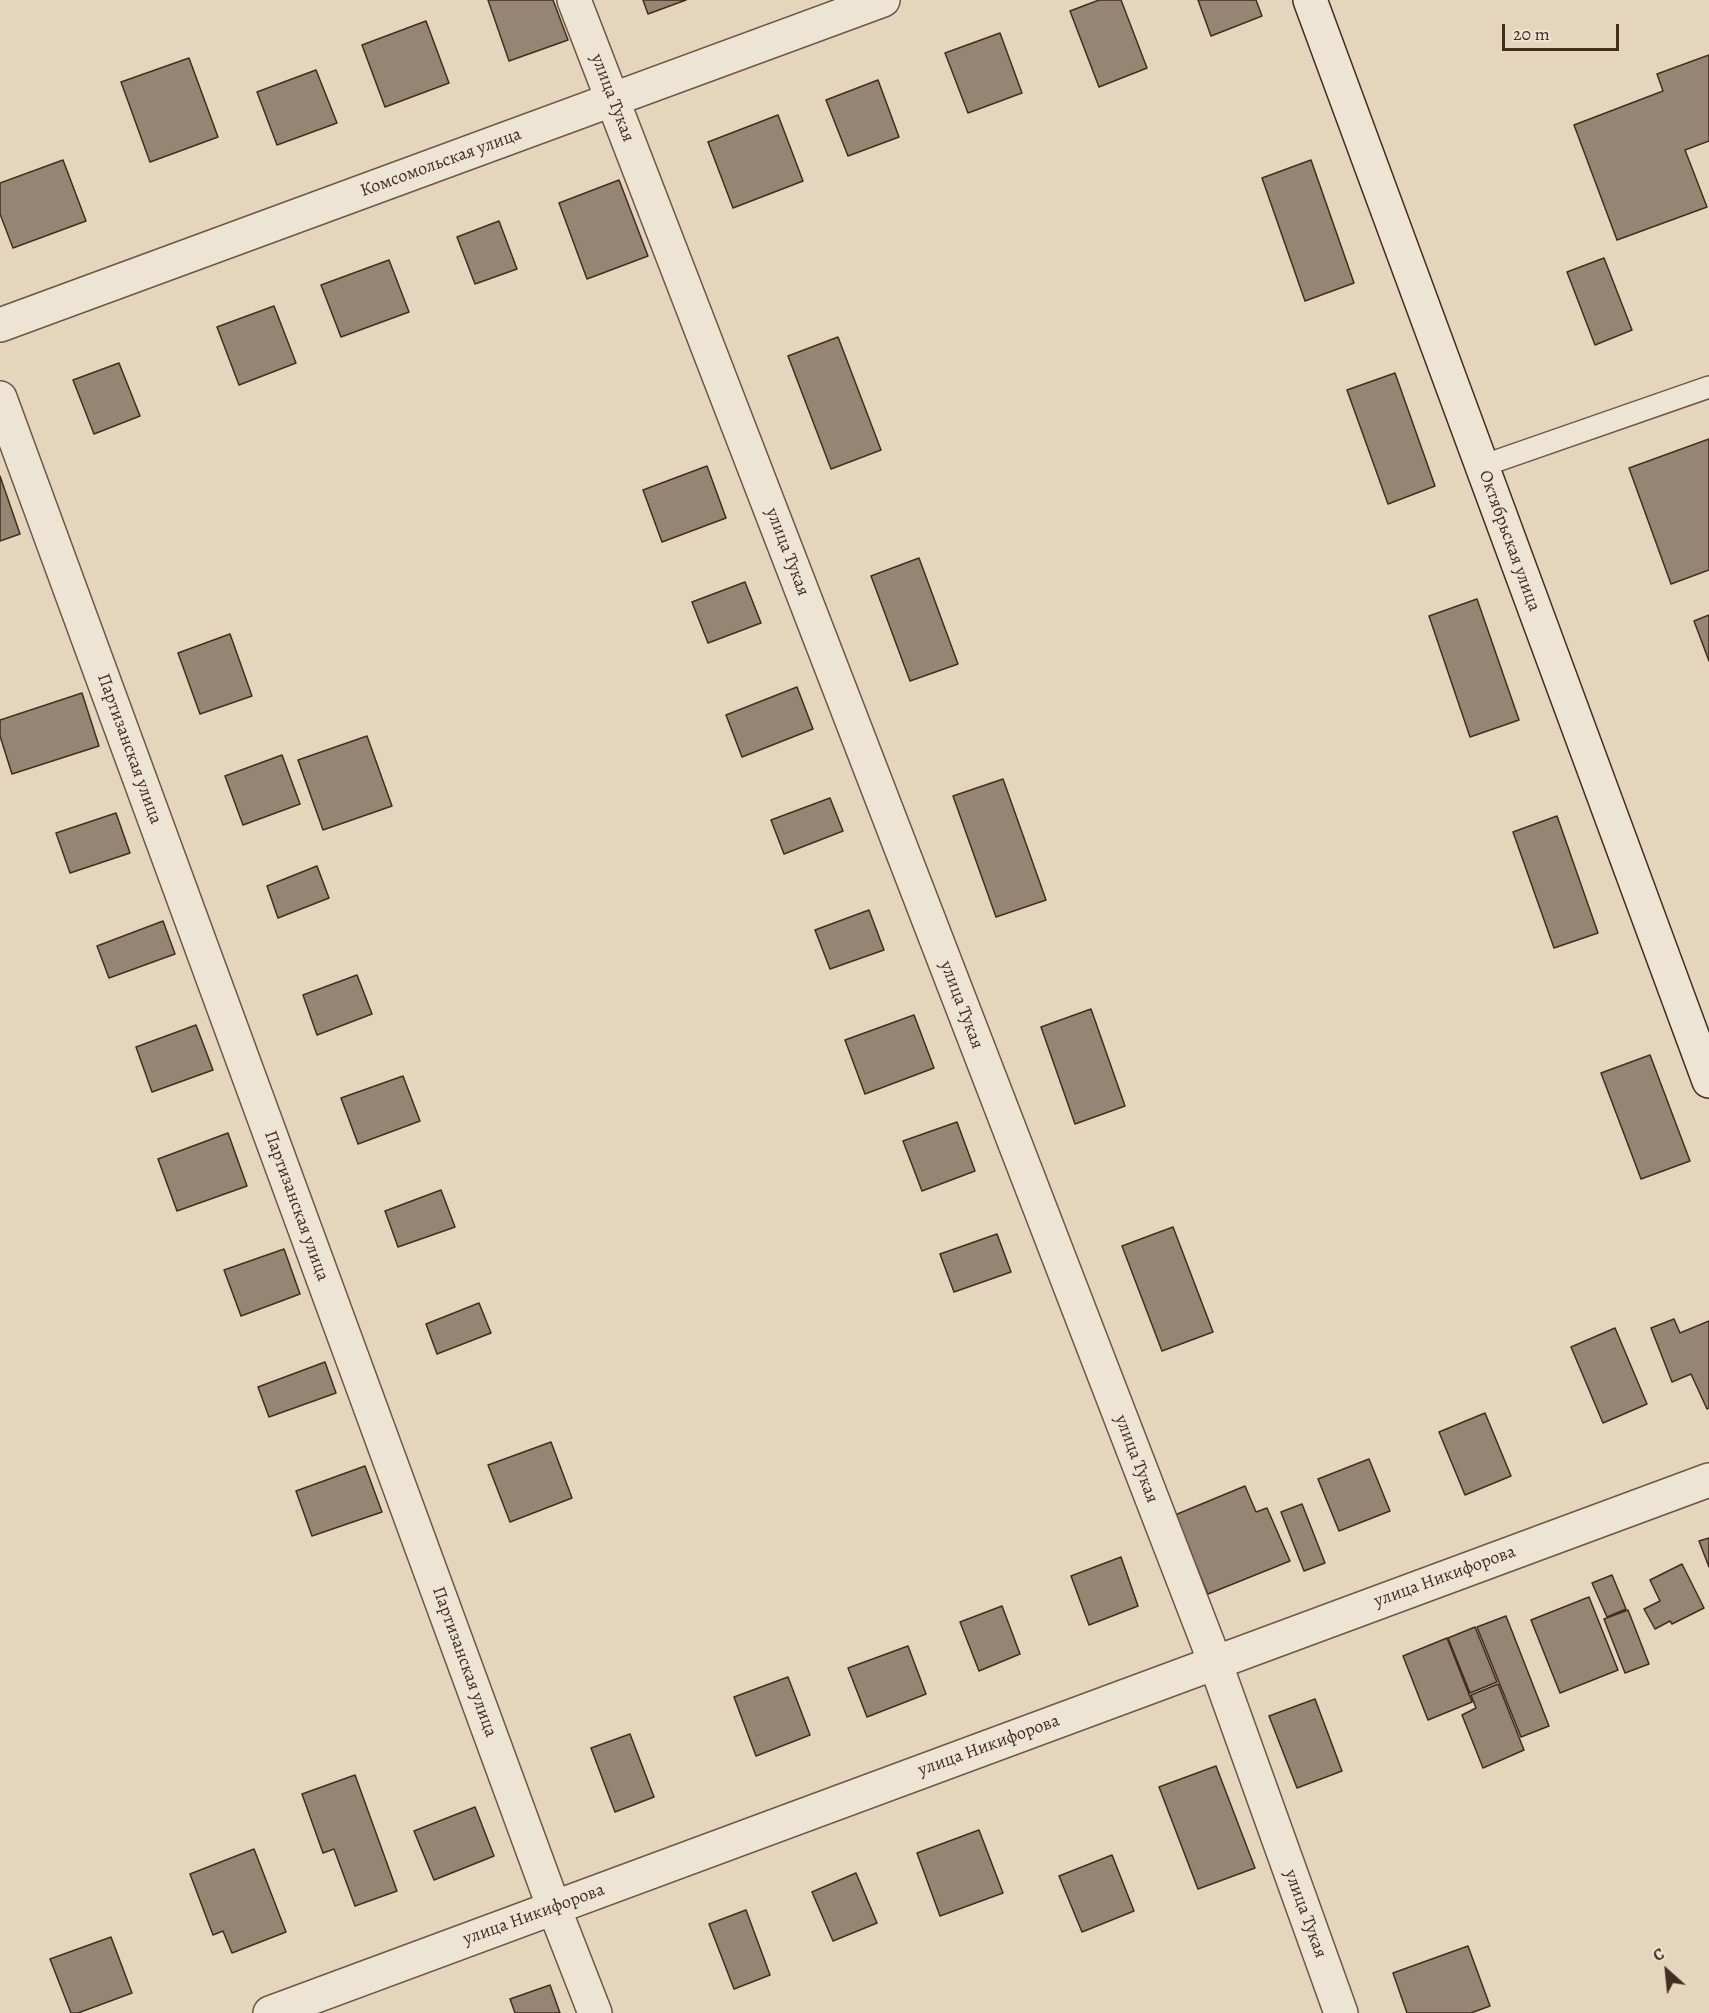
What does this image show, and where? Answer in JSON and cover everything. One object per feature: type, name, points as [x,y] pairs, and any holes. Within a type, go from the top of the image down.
[{"type":"street","name":"улица Тукая","points":[[574,0],[1215,1662],[1341,2013]]},
{"type":"street","name":"Комсомольская улица","points":[[0,325],[883,0]]},
{"type":"street","name":"Октябрьская улица","points":[[1310,0],[1709,1081]]},
{"type":"street","name":"Партизанская улица","points":[[0,398],[554,1908],[595,2013]]},
{"type":"street","name":"улица Никифорова","points":[[270,2013],[1709,1480]]},
{"type":"lane","points":[[1482,466],[1709,387]]},
{"type":"building","points":[[488,0],[553,0],[568,40],[509,61]]},
{"type":"building","points":[[643,0],[686,0],[648,14]]},
{"type":"building","points":[[1099,0],[1121,0],[1147,68],[1099,87],[1070,11]]},
{"type":"building","points":[[1198,0],[1256,0],[1262,16],[1211,36]]},
{"type":"building","points":[[426,21],[449,83],[385,107],[362,45]]},
{"type":"building","points":[[1000,33],[1022,93],[968,113],[945,53]]},
{"type":"building","points":[[1709,55],[1709,141],[1685,150],[1707,207],[1617,240],[1574,125],[1663,91],[1657,74]]},
{"type":"building","points":[[189,58],[218,137],[150,162],[121,82]]},
{"type":"building","points":[[316,70],[337,123],[277,145],[257,92]]},
{"type":"building","points":[[878,80],[899,137],[848,156],[826,100]]},
{"type":"building","points":[[778,115],[803,181],[733,208],[708,142]]},
{"type":"building","points":[[63,160],[86,221],[13,248],[0,214],[0,183]]},
{"type":"building","points":[[1311,160],[1354,283],[1305,301],[1262,178]]},
{"type":"building","points":[[619,180],[648,256],[587,279],[559,203]]},
{"type":"building","points":[[499,221],[517,269],[475,284],[457,237]]},
{"type":"building","points":[[1604,258],[1632,330],[1595,345],[1567,272]]},
{"type":"building","points":[[389,260],[409,312],[341,337],[321,285]]},
{"type":"building","points":[[274,306],[296,363],[239,385],[217,327]]},
{"type":"building","points":[[838,337],[881,450],[831,469],[788,356]]},
{"type":"building","points":[[119,363],[140,416],[94,434],[73,380]]},
{"type":"building","points":[[1395,373],[1435,486],[1388,504],[1347,390]]},
{"type":"building","points":[[1709,439],[1709,570],[1671,584],[1629,468]]},
{"type":"building","points":[[707,466],[726,518],[662,542],[643,490]]},
{"type":"building","points":[[0,476],[20,534],[0,541]]},
{"type":"building","points":[[919,558],[958,664],[910,681],[871,576]]},
{"type":"building","points":[[745,582],[761,623],[708,643],[692,602]]},
{"type":"building","points":[[1477,599],[1519,720],[1470,737],[1429,616]]},
{"type":"building","points":[[1709,615],[1709,661],[1694,621]]},
{"type":"building","points":[[230,634],[252,696],[200,714],[178,653]]},
{"type":"building","points":[[797,687],[813,729],[742,757],[726,715]]},
{"type":"building","points":[[82,693],[99,746],[12,774],[0,736],[0,720]]},
{"type":"building","points":[[367,736],[392,806],[323,830],[298,760]]},
{"type":"building","points":[[282,755],[300,804],[243,825],[225,776]]},
{"type":"building","points":[[1003,779],[1046,900],[996,917],[953,796]]},
{"type":"building","points":[[830,798],[843,831],[784,854],[771,820]]},
{"type":"building","points":[[116,813],[130,853],[70,873],[56,833]]},
{"type":"building","points":[[1557,816],[1598,933],[1554,948],[1513,832]]},
{"type":"building","points":[[317,866],[329,898],[278,918],[267,886]]},
{"type":"building","points":[[869,910],[884,950],[830,969],[815,930]]},
{"type":"building","points":[[163,921],[175,954],[109,978],[97,946]]},
{"type":"building","points":[[357,975],[372,1014],[317,1035],[303,995]]},
{"type":"building","points":[[1091,1009],[1125,1106],[1075,1124],[1041,1027]]},
{"type":"building","points":[[914,1015],[934,1068],[865,1094],[845,1040]]},
{"type":"building","points":[[196,1025],[213,1070],[152,1092],[136,1047]]},
{"type":"building","points":[[1650,1055],[1690,1161],[1641,1179],[1601,1073]]},
{"type":"building","points":[[403,1076],[420,1121],[358,1144],[341,1098]]},
{"type":"building","points":[[957,1122],[975,1171],[922,1191],[903,1141]]},
{"type":"building","points":[[228,1133],[247,1186],[177,1211],[158,1159]]},
{"type":"building","points":[[441,1190],[455,1227],[398,1247],[385,1211]]},
{"type":"building","points":[[1173,1227],[1213,1332],[1162,1351],[1122,1246]]},
{"type":"building","points":[[997,1234],[1011,1272],[954,1292],[940,1254]]},
{"type":"building","points":[[284,1249],[300,1294],[241,1316],[224,1270]]},
{"type":"building","points":[[479,1303],[491,1333],[437,1354],[426,1324]]},
{"type":"building","points":[[1674,1319],[1680,1333],[1709,1321],[1709,1408],[1707,1409],[1691,1374],[1672,1382],[1651,1328]]},
{"type":"building","points":[[1615,1328],[1647,1404],[1603,1423],[1571,1347]]},
{"type":"building","points":[[325,1362],[336,1393],[269,1417],[258,1387]]},
{"type":"building","points":[[1485,1413],[1511,1476],[1465,1495],[1439,1432]]},
{"type":"building","points":[[551,1442],[572,1498],[510,1522],[488,1465]]},
{"type":"building","points":[[1369,1459],[1390,1511],[1339,1531],[1318,1479]]},
{"type":"building","points":[[365,1466],[382,1512],[312,1536],[296,1491]]},
{"type":"building","points":[[1245,1486],[1256,1512],[1267,1508],[1290,1561],[1208,1594],[1175,1515]]},
{"type":"building","points":[[1302,1504],[1325,1563],[1304,1571],[1281,1512]]},
{"type":"building","points":[[1709,1538],[1709,1567],[1699,1541]]},
{"type":"building","points":[[1121,1557],[1138,1606],[1089,1625],[1071,1576]]},
{"type":"building","points":[[1682,1564],[1704,1608],[1672,1624],[1670,1621],[1655,1629],[1644,1609],[1660,1601],[1650,1580]]},
{"type":"building","points":[[1612,1575],[1626,1609],[1607,1617],[1592,1583]]},
{"type":"building","points":[[1589,1597],[1618,1670],[1560,1693],[1531,1620]]},
{"type":"building","points":[[1002,1606],[1020,1654],[979,1671],[960,1622]]},
{"type":"building","points":[[1628,1610],[1649,1664],[1625,1673],[1604,1619]]},
{"type":"building","points":[[1506,1616],[1549,1726],[1521,1737],[1477,1627]]},
{"type":"building","points":[[1475,1627],[1497,1682],[1470,1693],[1448,1638]]},
{"type":"building","points":[[1447,1638],[1472,1702],[1428,1720],[1403,1656]]},
{"type":"building","points":[[908,1646],[926,1694],[867,1717],[848,1668]]},
{"type":"building","points":[[788,1677],[810,1735],[756,1756],[734,1697]]},
{"type":"building","points":[[1498,1684],[1524,1750],[1483,1768],[1462,1715],[1476,1708],[1471,1695]]},
{"type":"building","points":[[1315,1699],[1342,1771],[1297,1788],[1269,1716]]},
{"type":"building","points":[[630,1734],[654,1797],[615,1812],[591,1748]]},
{"type":"building","points":[[1216,1766],[1255,1868],[1198,1889],[1159,1787]]},
{"type":"building","points":[[355,1775],[397,1891],[355,1906],[334,1849],[323,1853],[302,1794]]},
{"type":"building","points":[[475,1807],[494,1856],[434,1880],[414,1831]]},
{"type":"building","points":[[979,1830],[1003,1893],[940,1916],[917,1853]]},
{"type":"building","points":[[254,1849],[286,1932],[232,1953],[223,1931],[213,1935],[190,1874]]},
{"type":"building","points":[[1112,1855],[1134,1911],[1082,1932],[1059,1876]]},
{"type":"building","points":[[856,1873],[877,1923],[833,1941],[812,1892]]},
{"type":"building","points":[[746,1910],[770,1975],[734,1989],[709,1924]]},
{"type":"building","points":[[111,1937],[132,1993],[78,2013],[71,2013],[50,1959]]},
{"type":"building","points":[[1468,1946],[1490,2006],[1471,2013],[1407,2013],[1393,1973]]},
{"type":"building","points":[[550,1985],[560,2013],[515,2013],[510,1999]]}]
